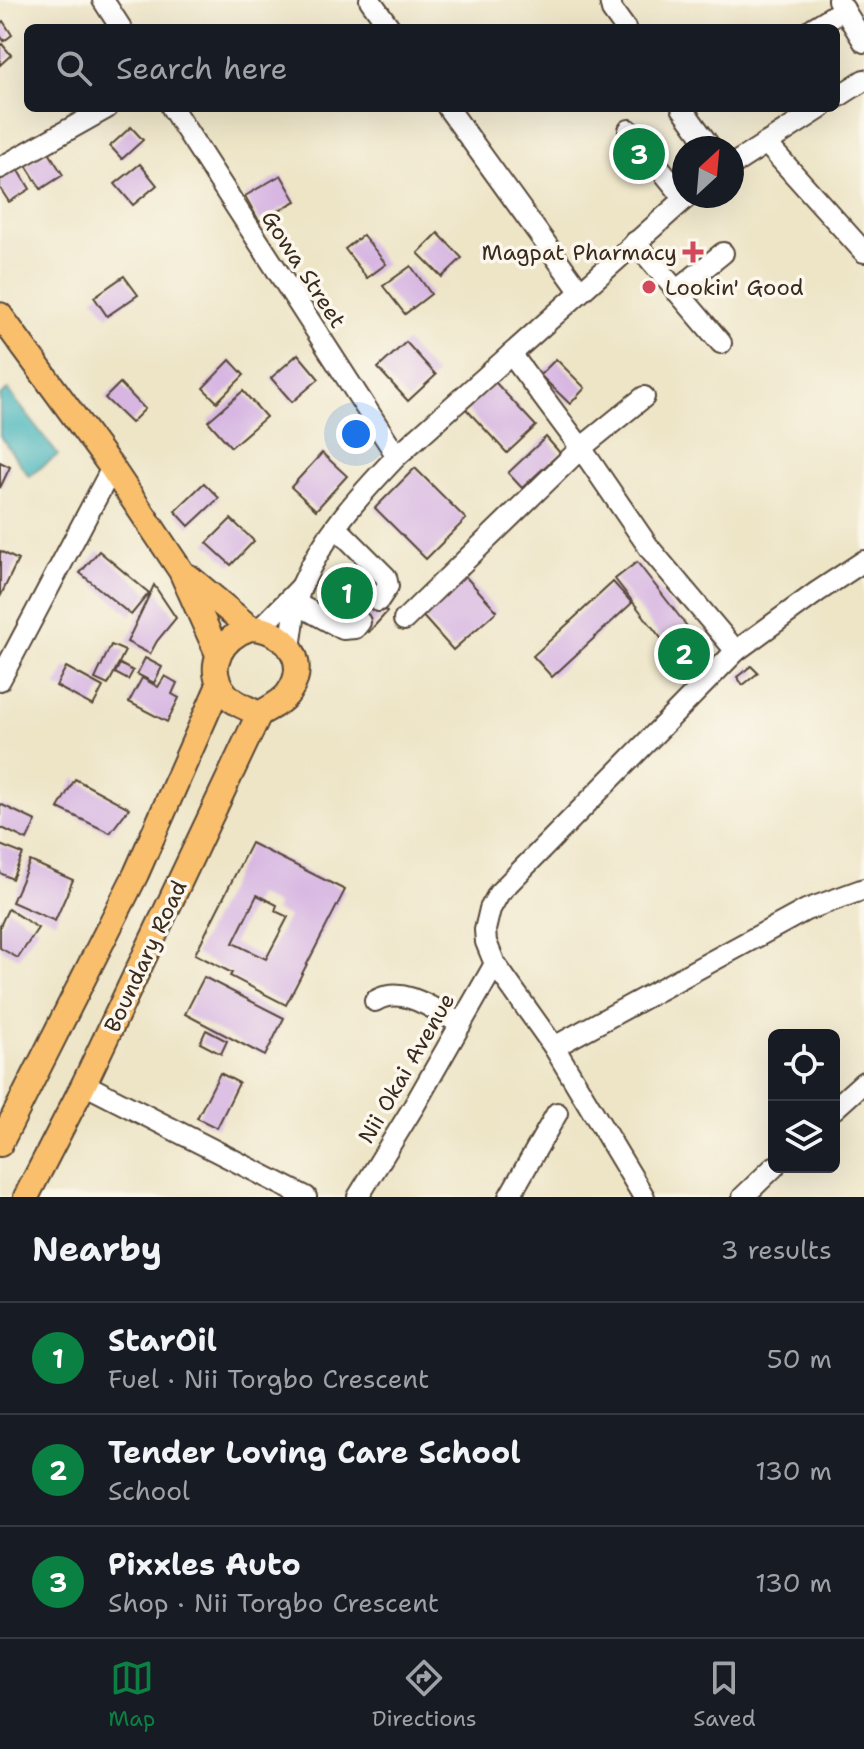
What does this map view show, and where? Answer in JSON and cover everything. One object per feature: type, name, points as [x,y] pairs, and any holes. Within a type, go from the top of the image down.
[{"type":"main road","points":[[0,315],[112,468],[181,571],[218,654]]},
{"type":"main road","points":[[181,571],[255,628],[278,634],[290,646],[296,662],[296,678],[289,693],[259,714],[235,703],[219,685],[216,670],[218,654],[225,642],[236,633],[255,628]]},
{"type":"main road","name":"Boundary Road","points":[[0,1144],[136,874],[219,685]]},
{"type":"main road","name":"Boundary Road","points":[[26,1197],[84,1084],[259,714]]},
{"type":"street","points":[[103,0],[118,24]]},
{"type":"street","points":[[370,0],[387,24]]},
{"type":"street","points":[[610,0],[612,10],[622,24]]},
{"type":"street","points":[[818,24],[841,5],[864,42]]},
{"type":"street","points":[[840,95],[864,80]]},
{"type":"street","points":[[0,168],[100,112]]},
{"type":"street","name":"Gowa Street","points":[[175,112],[397,456]]},
{"type":"street","points":[[451,112],[580,291]]},
{"type":"street","points":[[685,112],[702,136]]},
{"type":"street","points":[[744,157],[815,112]]},
{"type":"street","points":[[629,130],[672,180]]},
{"type":"street","points":[[766,143],[864,252]]},
{"type":"street","points":[[290,646],[299,596],[336,527],[358,496],[397,456],[674,208]]},
{"type":"street","points":[[635,242],[721,343]]},
{"type":"street","points":[[676,291],[723,253]]},
{"type":"street","points":[[511,354],[581,448],[650,549],[736,651]]},
{"type":"street","points":[[404,620],[581,448],[644,397]]},
{"type":"street","points":[[0,680],[6,653],[112,468]]},
{"type":"street","points":[[336,527],[386,577],[388,586],[378,601]]},
{"type":"street","points":[[644,1197],[554,1047],[495,964],[486,942],[485,930],[490,909],[499,893],[736,651],[864,561]]},
{"type":"street","points":[[299,596],[343,629],[355,628],[360,622]]},
{"type":"street","points":[[255,628],[299,596]]},
{"type":"street","points":[[554,1047],[806,910],[864,889]]},
{"type":"street","name":"Nii Okai Avenue","points":[[358,1197],[495,964]]},
{"type":"street","points":[[375,1001],[380,997],[402,995],[461,1024]]},
{"type":"street","points":[[840,1104],[864,1082]]},
{"type":"street","points":[[84,1084],[306,1197]]},
{"type":"street","points":[[509,1197],[557,1113]]},
{"type":"street","points":[[743,1197],[768,1173]]},
{"type":"water","points":[[8,390],[58,455],[29,476],[0,436],[0,396]]},
{"type":"building","points":[[3,21],[12,35],[4,41],[0,35]]},
{"type":"building","points":[[0,45],[11,55],[0,65]]},
{"type":"building","points":[[131,127],[143,140],[122,159],[110,146]]},
{"type":"building","points":[[48,151],[63,175],[41,189],[26,165]]},
{"type":"building","points":[[140,164],[157,185],[133,205],[115,184]]},
{"type":"building","points":[[18,169],[30,189],[9,202],[0,188],[0,180]]},
{"type":"building","points":[[281,175],[296,201],[259,221],[245,196]]},
{"type":"building","points":[[438,233],[462,258],[442,277],[418,253]]},
{"type":"building","points":[[363,235],[386,264],[367,278],[345,249]]},
{"type":"building","points":[[411,266],[431,294],[405,314],[383,286]]},
{"type":"building","points":[[124,276],[138,295],[107,316],[94,297]]},
{"type":"building","points":[[406,342],[436,375],[408,401],[378,368]]},
{"type":"building","points":[[298,354],[319,379],[292,402],[271,378]]},
{"type":"building","points":[[556,359],[585,388],[570,404],[540,375]]},
{"type":"building","points":[[230,360],[244,375],[217,402],[203,388]]},
{"type":"building","points":[[495,382],[536,426],[507,453],[466,409]]},
{"type":"building","points":[[120,383],[145,409],[131,423],[105,398]]},
{"type":"building","points":[[243,391],[266,417],[231,447],[208,421]]},
{"type":"building","points":[[546,437],[560,453],[522,488],[508,473]]},
{"type":"building","points":[[322,453],[347,476],[316,510],[291,487]]},
{"type":"building","points":[[0,462],[10,467],[0,488]]},
{"type":"building","points":[[415,468],[466,519],[426,559],[375,508]]},
{"type":"building","points":[[204,483],[219,498],[189,526],[175,511]]},
{"type":"building","points":[[231,519],[254,541],[231,565],[207,543]]},
{"type":"building","points":[[0,551],[18,560],[0,597]]},
{"type":"building","points":[[99,551],[149,593],[131,615],[80,573]]},
{"type":"building","points":[[637,562],[693,634],[671,651],[615,579]]},
{"type":"building","points":[[464,575],[497,611],[453,650],[420,613]]},
{"type":"building","points":[[613,582],[632,603],[552,677],[533,656]]},
{"type":"building","points":[[357,584],[387,612],[369,632],[339,604]]},
{"type":"building","points":[[154,585],[176,618],[150,654],[127,642]]},
{"type":"building","points":[[111,645],[125,651],[108,685],[95,679]]},
{"type":"building","points":[[145,658],[162,667],[154,683],[137,674]]},
{"type":"building","points":[[120,664],[133,671],[128,680],[115,673]]},
{"type":"building","points":[[751,666],[758,673],[743,685],[737,677]]},
{"type":"building","points":[[66,667],[103,687],[93,706],[56,686]]},
{"type":"building","points":[[165,676],[177,683],[172,694],[179,698],[167,722],[129,702],[142,678],[158,687]]},
{"type":"building","points":[[75,779],[129,808],[110,833],[58,808]]},
{"type":"building","points":[[0,804],[36,821],[27,840],[0,827]]},
{"type":"building","points":[[251,843],[345,890],[286,1005],[195,954]],"holes":[[[257,895],[277,905],[275,911],[288,917],[266,959],[233,943]]]},
{"type":"building","points":[[0,845],[23,854],[12,879],[0,873]]},
{"type":"building","points":[[30,861],[73,880],[55,921],[12,902]]},
{"type":"building","points":[[8,909],[38,928],[18,958],[0,948],[0,926]]},
{"type":"building","points":[[204,977],[284,1018],[265,1056],[185,1014]]},
{"type":"building","points":[[206,1030],[227,1041],[221,1054],[200,1043]]},
{"type":"building","points":[[220,1073],[239,1083],[217,1128],[197,1118]]},
{"type":"place","name":"Pixxles Auto","points":[[639,154]]},
{"type":"place","name":"Magpat Pharmacy","points":[[693,252]]},
{"type":"place","name":"Lookin' Good","points":[[649,287]]},
{"type":"place","name":"StarOil","points":[[347,593]]},
{"type":"place","name":"Tender Loving Care School","points":[[684,654]]}]
